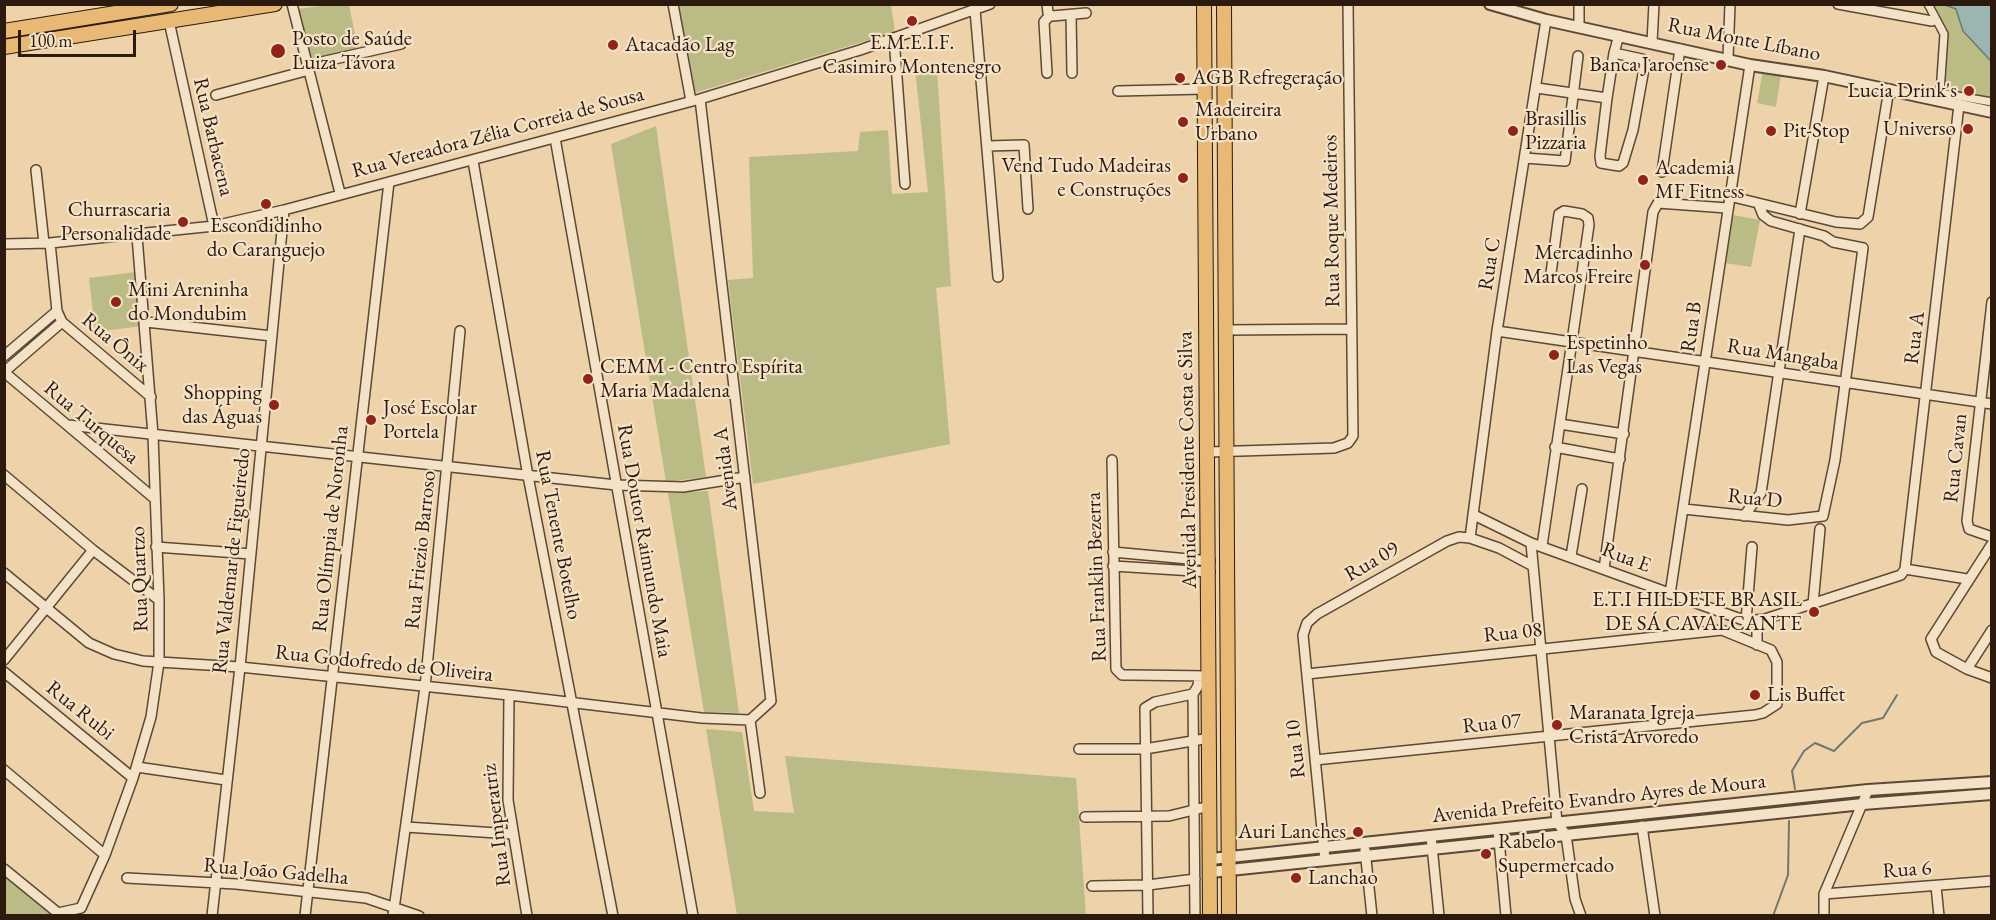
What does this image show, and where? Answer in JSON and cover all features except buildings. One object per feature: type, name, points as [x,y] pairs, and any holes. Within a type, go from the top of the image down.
[{"type":"main road","points":[[171,4],[6,30],[7,47],[275,4]]},
{"type":"main road","points":[[1205,4],[1211,12],[1216,13],[1224,5]]},
{"type":"main road","name":"Avenida Presidente Costa e Silva","points":[[1205,4],[1210,567],[1204,676],[1211,757],[1210,915]]},
{"type":"main road","name":"Avenida Presidente Costa e Silva","points":[[1224,5],[1229,915]]},
{"type":"main road","points":[[1204,37],[1209,28],[1216,28],[1224,50]]},
{"type":"main road","points":[[1206,235],[1226,235]]},
{"type":"main road","points":[[1210,735],[1228,730]]},
{"type":"main road","points":[[1211,757],[1219,752],[1227,754],[1228,758]]},
{"type":"street","points":[[292,4],[340,193]]},
{"type":"street","name":"Avenida A","points":[[673,4],[696,100],[745,477],[771,701],[750,720]]},
{"type":"street","name":"Rua Vereadora Zélia Correia de Sousa","points":[[4,244],[137,236],[214,226],[284,210],[340,193],[696,100],[894,38],[990,4]]},
{"type":"street","name":"Rua Roque Medeiros","points":[[1227,451],[1334,448],[1348,443],[1353,436],[1348,4]]},
{"type":"street","name":"Rua Monte Líbano","points":[[1490,4],[1546,20],[1728,58],[1750,65],[1824,76],[1992,112]]},
{"type":"street","points":[[1579,4],[1579,26]]},
{"type":"street","points":[[1652,42],[1654,4]]},
{"type":"street","points":[[1728,58],[1730,4]]},
{"type":"street","points":[[1838,4],[1932,21]]},
{"type":"street","points":[[1928,4],[1944,34],[1940,93],[1992,102]]},
{"type":"street","points":[[975,10],[998,277]]},
{"type":"street","points":[[1047,73],[1044,22],[1048,10],[1071,15],[1086,13]]},
{"type":"street","points":[[1071,15],[1072,73]]},
{"type":"street","name":"Rua C","points":[[1474,515],[1497,331],[1546,20]]},
{"type":"street","name":"Rua Barbacena","points":[[169,21],[214,226]]},
{"type":"street","points":[[1614,53],[1642,59],[1645,63],[1633,130],[1623,163],[1619,166],[1603,164],[1600,156],[1614,53],[1619,35]]},
{"type":"street","points":[[894,38],[905,184]]},
{"type":"street","points":[[216,95],[309,67],[401,44]]},
{"type":"street","points":[[1662,172],[1680,49]]},
{"type":"street","points":[[1525,158],[1565,161],[1578,56]]},
{"type":"street","name":"Rua B","points":[[1670,594],[1750,65]]},
{"type":"street","points":[[1800,214],[1824,76]]},
{"type":"street","points":[[1537,88],[1572,95],[1607,98]]},
{"type":"street","points":[[1119,91],[1204,89]]},
{"type":"street","points":[[1729,196],[1759,206],[1836,222],[1860,224],[1868,217],[1889,89]]},
{"type":"street","name":"Rua A","points":[[1904,572],[1959,105]]},
{"type":"street","name":"Rua Doutor Raimundo Maia","points":[[555,138],[693,915]]},
{"type":"street","points":[[987,146],[1024,145],[1029,208]]},
{"type":"street","name":"Rua Tenente Botelho","points":[[473,160],[528,476],[613,915]]},
{"type":"street","name":"Rua Ônix","points":[[36,170],[57,311],[62,321],[151,397]]},
{"type":"street","name":"Rua Olímpia de Noronha","points":[[305,915],[389,182]]},
{"type":"street","points":[[1604,569],[1636,350],[1653,212],[1658,203],[1727,208]]},
{"type":"street","points":[[1759,206],[1763,215],[1771,221],[1833,242],[1863,248],[1846,384]]},
{"type":"street","name":"Rua Valdemar de Figueiredo","points":[[212,915],[240,667],[284,210]]},
{"type":"street","points":[[1531,565],[1499,548],[1470,538],[1474,515],[1531,543],[1542,546],[1590,225],[1588,218],[1582,214],[1564,211],[1559,214],[1551,273]]},
{"type":"street","points":[[1744,516],[1761,494],[1781,373],[1800,229]]},
{"type":"street","name":"Rua Quartzo","points":[[4,869],[58,913],[81,908],[105,855],[134,778],[151,717],[159,662],[159,600],[151,397],[137,236]]},
{"type":"street","points":[[1980,402],[1992,302]]},
{"type":"street","points":[[4,356],[57,311]]},
{"type":"street","points":[[4,372],[62,321]]},
{"type":"street","points":[[146,322],[273,336]]},
{"type":"street","points":[[1227,330],[1351,329]]},
{"type":"street","name":"Rua Friezio Barroso","points":[[393,912],[425,687],[460,331]]},
{"type":"street","name":"Rua Mangaba","points":[[1497,331],[1992,404]]},
{"type":"street","name":"Rua Turquesa","points":[[4,372],[155,499]]},
{"type":"street","name":"Rua D","points":[[1684,509],[1796,520],[1823,516],[1835,460],[1846,384]]},
{"type":"street","name":"Rua Cavan","points":[[1980,402],[1967,521],[1969,529],[1992,537]]},
{"type":"street","points":[[1560,424],[1624,434]]},
{"type":"street","points":[[68,425],[616,485],[673,487],[745,477]]},
{"type":"street","points":[[1555,447],[1620,459]]},
{"type":"street","points":[[1209,452],[1227,451]]},
{"type":"street","name":"Rua Franklin Bezerra","points":[[1112,460],[1116,669],[1122,675],[1204,676]]},
{"type":"street","points":[[4,475],[93,550],[159,600]]},
{"type":"street","points":[[1571,556],[1582,489]]},
{"type":"street","points":[[1813,604],[1820,530]]},
{"type":"street","name":"Rua 09","points":[[1303,635],[1307,623],[1317,614],[1447,541],[1459,537],[1470,538]]},
{"type":"street","points":[[1531,543],[1531,565],[1557,822],[1566,834],[1575,898],[1581,915]]},
{"type":"street","points":[[1992,544],[1967,579],[1931,639],[1936,652],[1967,669],[1992,678]]},
{"type":"street","name":"Rua E","points":[[1542,546],[1727,616],[1746,621],[1757,621],[1813,604],[1904,572]]},
{"type":"street","points":[[156,547],[251,554]]},
{"type":"street","points":[[1746,621],[1752,548]]},
{"type":"street","points":[[4,660],[93,550]]},
{"type":"street","points":[[1113,552],[1210,567]]},
{"type":"street","points":[[1113,566],[1210,567]]},
{"type":"street","points":[[1904,572],[1967,579]]},
{"type":"street","name":"Rua Godofredo de Oliveira","points":[[4,573],[89,643],[132,659],[240,667],[509,695],[572,704],[750,720]]},
{"type":"street","points":[[1722,630],[1727,616]]},
{"type":"street","points":[[1757,621],[1757,645]]},
{"type":"street","name":"Rua 08","points":[[1306,674],[1722,630]]},
{"type":"street","name":"Rua 07","points":[[1315,760],[1764,713],[1777,704],[1777,662],[1774,652],[1722,630]]},
{"type":"street","points":[[1967,669],[1992,630]]},
{"type":"street","name":"Rua 10","points":[[1303,635],[1325,860]]},
{"type":"street","name":"Rua Rubi","points":[[4,672],[134,778]]},
{"type":"street","points":[[1195,915],[1193,694],[1204,676]]},
{"type":"street","points":[[1148,915],[1145,749],[1147,706],[1193,694]]},
{"type":"street","name":"Rua Imperatriz","points":[[509,695],[506,777],[524,915]]},
{"type":"street","points":[[750,720],[760,793]]},
{"type":"street","points":[[1079,749],[1145,749],[1183,745],[1210,735]]},
{"type":"street","points":[[137,767],[226,780]]},
{"type":"street","points":[[4,770],[105,855]]},
{"type":"street","name":"Avenida Prefeito Evandro Ayres de Moura","points":[[1229,863],[1325,860],[1497,829],[1868,790],[1992,782]]},
{"type":"street","points":[[1824,915],[1824,894],[1868,790]]},
{"type":"street","points":[[1847,792],[1848,806]]},
{"type":"street","name":"Avenida Prefeito Evandro Ayres de Moura","points":[[1211,865],[1324,846],[1365,842],[1499,841],[1863,804],[1992,794]]},
{"type":"street","points":[[1085,817],[1169,816],[1210,806]]},
{"type":"street","points":[[1642,826],[1655,915]]},
{"type":"street","points":[[406,828],[512,834]]},
{"type":"street","points":[[1497,829],[1506,915]]},
{"type":"street","points":[[1431,841],[1439,915]]},
{"type":"street","points":[[1365,842],[1372,915]]},
{"type":"street","name":"Rua João Gadelha","points":[[127,878],[366,898],[393,912],[419,915]]},
{"type":"street","points":[[1092,886],[1148,885],[1195,879]]},
{"type":"street","name":"Rua 6","points":[[1824,894],[1992,881]]},
{"type":"street","points":[[1936,886],[1938,915]]},
{"type":"green space","points":[[349,5],[358,49],[315,59],[310,56],[298,9]]},
{"type":"green space","points":[[679,5],[891,5],[895,32],[694,93]]},
{"type":"green space","points":[[1931,5],[1991,5],[1991,98],[1945,88],[1948,33]]},
{"type":"green space","points":[[915,68],[937,71],[951,286],[936,288],[950,444],[753,484],[728,280],[753,278],[749,157],[858,151],[860,132],[888,130],[892,194],[928,192]]},
{"type":"green space","points":[[1763,71],[1781,75],[1776,107],[1757,103]]},
{"type":"green space","points":[[656,126],[706,477],[666,482],[611,144]]},
{"type":"green space","points":[[1733,215],[1760,220],[1751,267],[1725,263]]},
{"type":"green space","name":"Mini Areninha do Mondubim","points":[[136,272],[142,326],[95,332],[89,278]]},
{"type":"green space","points":[[708,491],[739,713],[704,712],[668,493]]},
{"type":"green space","points":[[706,729],[742,732],[754,811],[794,813],[785,756],[1076,778],[1086,915],[737,915]]},
{"type":"green space","points":[[5,876],[53,915],[5,915]]},
{"type":"water","points":[[1945,5],[1991,5],[1991,61],[1963,31],[1956,9]]},
{"type":"waterway","points":[[1795,789],[1792,771],[1804,751],[1815,743],[1834,751],[1862,723],[1883,718],[1897,695]]},
{"type":"waterway","points":[[1773,916],[1788,875],[1789,821]]},
{"type":"place","name":"E.M.E.I.F. Casimiro Montenegro","points":[[912,21]]},
{"type":"place","name":"Atacadão Lag","points":[[613,45]]},
{"type":"place","name":"Posto de Saúde Luiza Távora","points":[[278,51]]},
{"type":"place","name":"Banca Jaroense","points":[[1721,65]]},
{"type":"place","name":"AGB Refregeração","points":[[1180,78]]},
{"type":"place","name":"Lucia Drink's","points":[[1969,91]]},
{"type":"place","name":"Madeireira Urbano","points":[[1183,122]]},
{"type":"place","name":"Universo","points":[[1968,129]]},
{"type":"place","name":"Brasillis Pizzaria","points":[[1513,131]]},
{"type":"place","name":"Pit-Stop","points":[[1771,131]]},
{"type":"place","name":"Vend Tudo Madeiras e Construções","points":[[1183,178]]},
{"type":"place","name":"Academia MF Fitness","points":[[1643,180]]},
{"type":"place","name":"Escondidinho do Caranguejo","points":[[266,204]]},
{"type":"place","name":"Churrascaria Personalidade","points":[[183,222]]},
{"type":"place","name":"Mercadinho Marcos Freire","points":[[1645,265]]},
{"type":"place","name":"Mini Areninha do Mondubim","points":[[116,302]]},
{"type":"place","name":"Espetinho Las Vegas","points":[[1554,355]]},
{"type":"place","name":"CEMM - Centro Espírita Maria Madalena","points":[[588,379]]},
{"type":"place","name":"Shopping das Águas","points":[[274,405]]},
{"type":"place","name":"José Escolar Portela","points":[[371,420]]},
{"type":"place","name":"E.T.I HILDETE BRASIL DE SÁ CAVALCANTE","points":[[1814,612]]},
{"type":"place","name":"Lis Buffet","points":[[1755,695]]},
{"type":"place","name":"Maranata Igreja Cristã Arvoredo","points":[[1557,725]]},
{"type":"place","name":"Auri Lanches","points":[[1358,832]]},
{"type":"place","name":"Rabelo Supermercado","points":[[1486,854]]},
{"type":"place","name":"Lanchao","points":[[1296,878]]}]
